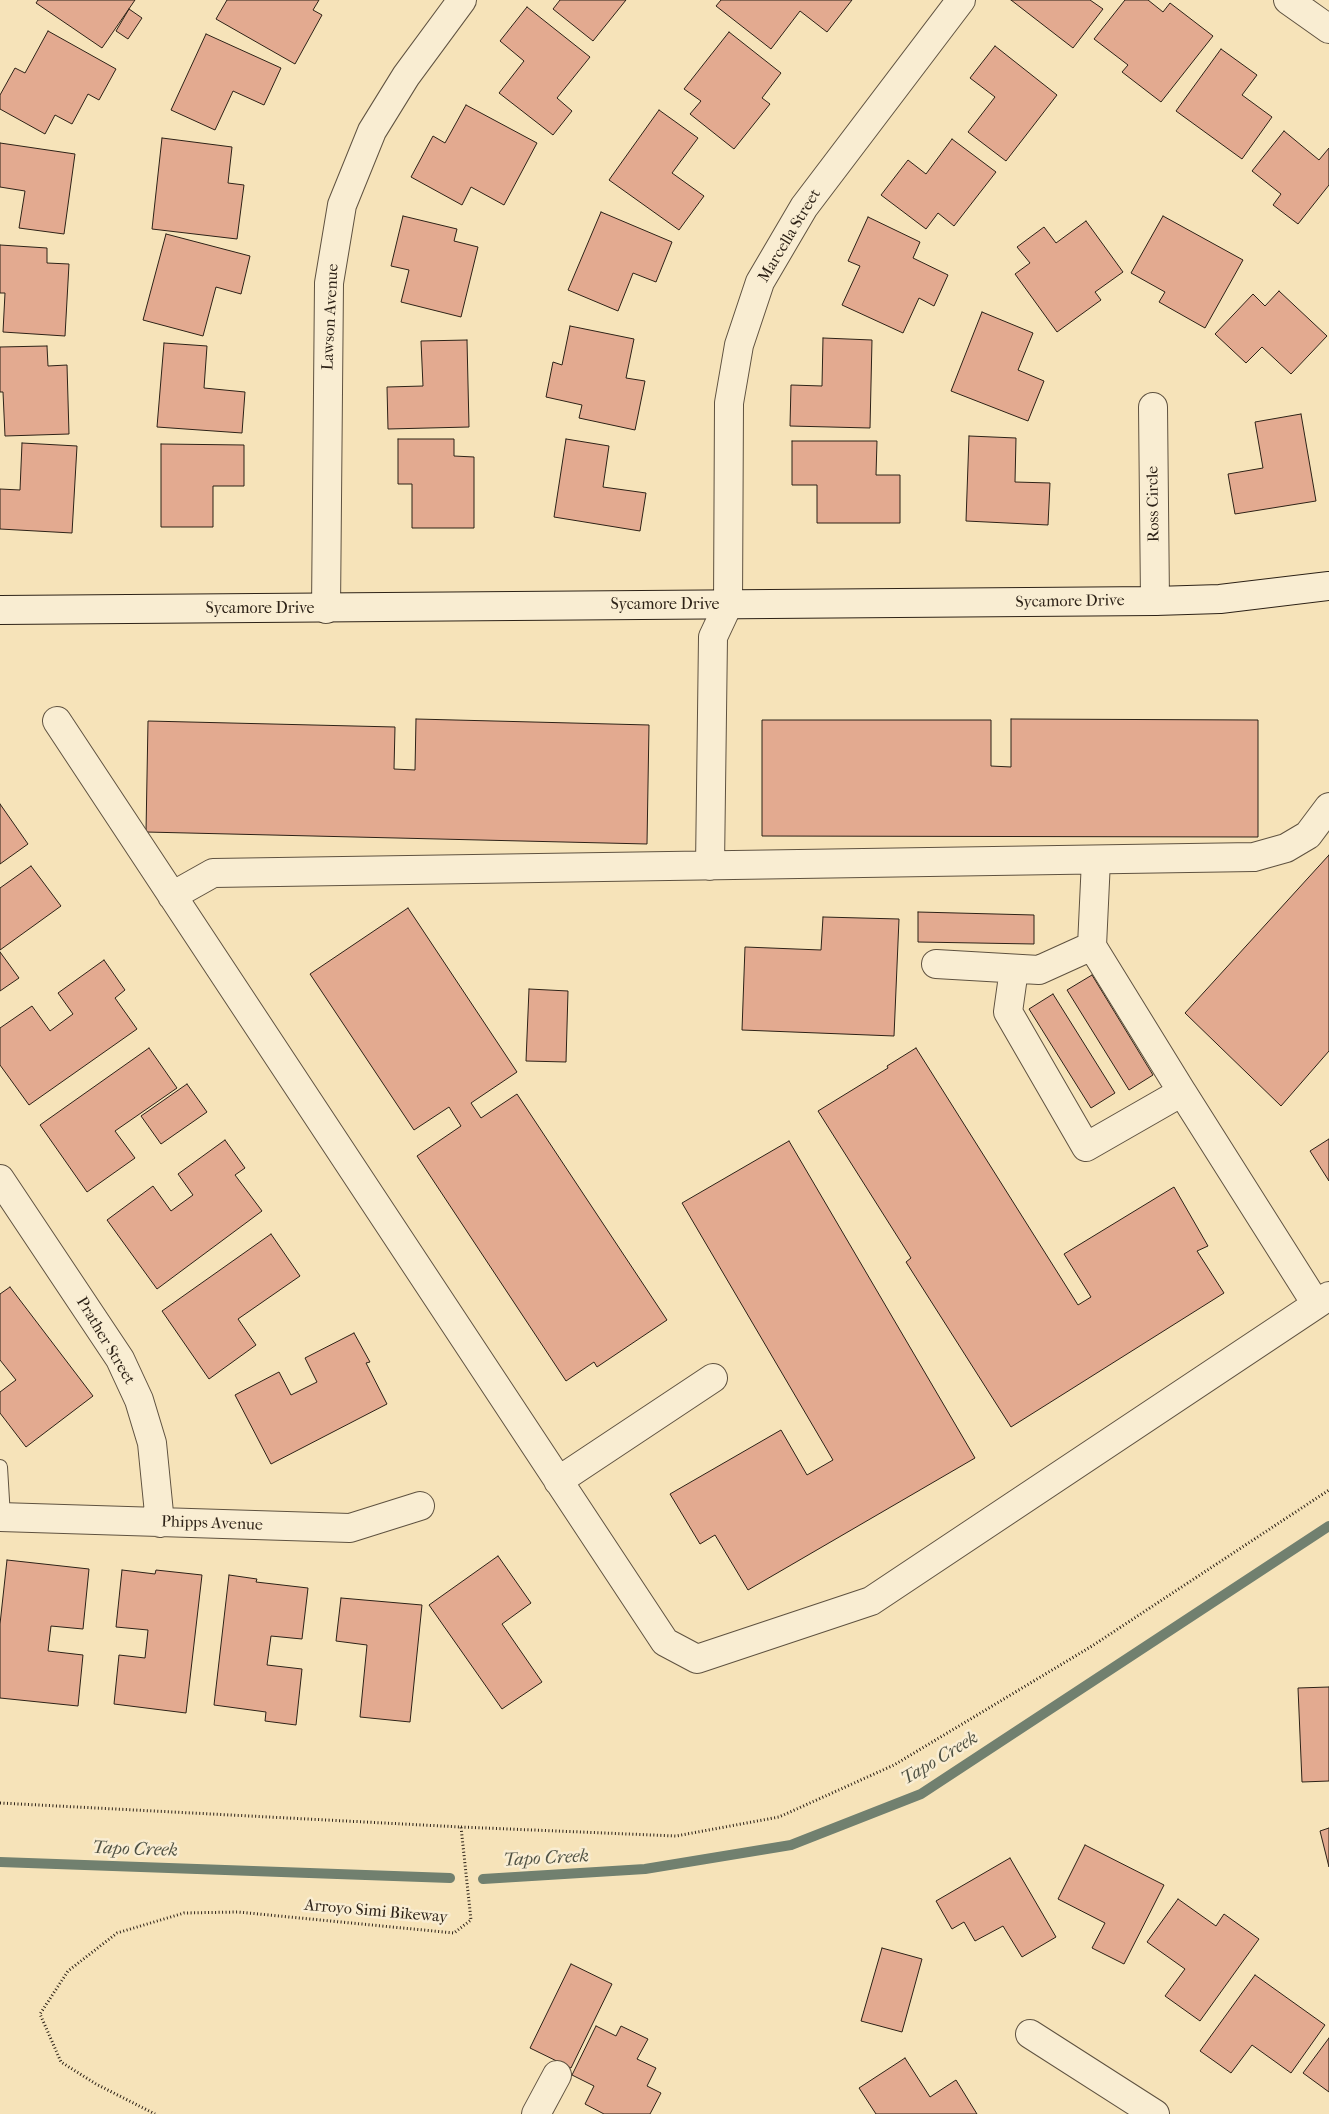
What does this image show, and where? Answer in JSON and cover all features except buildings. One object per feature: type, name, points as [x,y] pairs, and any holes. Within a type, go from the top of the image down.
[{"type":"street","name":"Lawson Avenue","points":[[326,609],[329,283],[342,205],[372,131],[406,76],[462,0]]},
{"type":"street","name":"Marcella Street","points":[[728,606],[728,404],[739,345],[760,282],[804,207],[961,0]]},
{"type":"street","points":[[1288,0],[1329,29]]},
{"type":"street","name":"Ross Circle","points":[[1153,407],[1155,601]]},
{"type":"street","name":"Sycamore Drive","points":[[0,610],[326,609],[649,604],[728,606],[1155,601],[1220,598],[1329,586]]},
{"type":"street","points":[[710,866],[713,637],[728,606]]},
{"type":"street","points":[[57,721],[665,1642],[697,1660],[871,1601],[1323,1300],[1182,1092],[1092,946],[1096,860]]},
{"type":"street","points":[[172,896],[213,873],[1254,857],[1286,848],[1308,835],[1329,807]]},
{"type":"street","points":[[936,964],[1039,970],[1092,946]]},
{"type":"street","points":[[1014,968],[1008,1012],[1086,1147],[1182,1092]]},
{"type":"street","name":"Prather Street","points":[[0,1179],[120,1359],[135,1392],[152,1443],[160,1523]]},
{"type":"street","points":[[558,1481],[713,1378]]},
{"type":"street","name":"Phipps Avenue","points":[[1,1517],[350,1528],[420,1506]]},
{"type":"street","points":[[1030,2034],[1155,2114]]},
{"type":"street","points":[[536,2114],[556,2075]]},
{"type":"lane","points":[[0,1467],[1,1517]]},
{"type":"path","points":[[0,1803],[676,1836],[779,1817],[894,1765],[1092,1646],[1329,1490]]},
{"type":"path","name":"Arroyo Simi Bikeway","points":[[155,2114],[96,2084],[61,2062],[40,2014],[68,1971],[118,1933],[184,1913],[238,1912],[454,1933],[471,1920],[461,1827]]},
{"type":"waterway","name":"Tapo Creek","points":[[483,1879],[645,1869],[791,1845],[921,1794],[1329,1526]]},
{"type":"waterway","name":"Tapo Creek","points":[[0,1862],[450,1878]]}]
